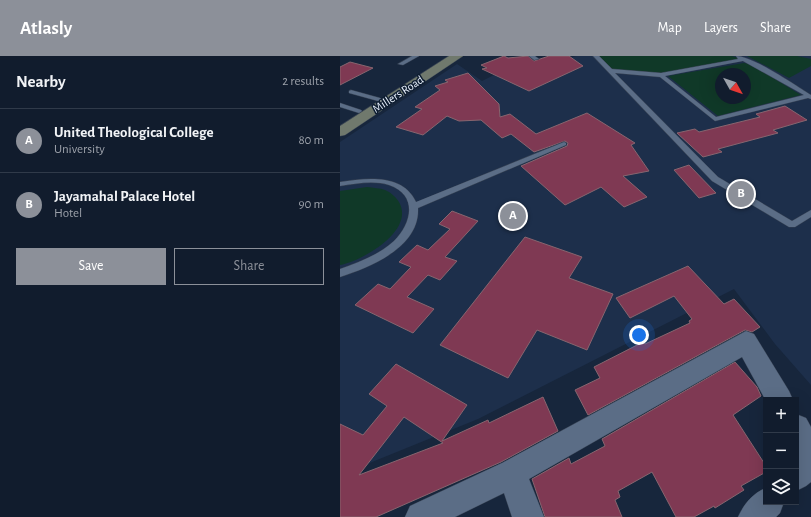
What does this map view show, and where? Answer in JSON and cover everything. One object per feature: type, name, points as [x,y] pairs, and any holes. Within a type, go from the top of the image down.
[{"type":"street","name":"Millers Road","points":[[340,123],[446,56]]},
{"type":"street","name":"Millers Road","points":[[340,132],[457,56]]},
{"type":"street","points":[[421,517],[512,473],[746,342],[778,397]]},
{"type":"street","points":[[799,433],[811,454]]},
{"type":"street","points":[[799,473],[811,461]]},
{"type":"street","points":[[512,473],[528,517]]},
{"type":"street","points":[[754,517],[766,505]]},
{"type":"lane","points":[[401,64],[416,56]]},
{"type":"lane","points":[[596,56],[715,179],[792,225],[811,213]]},
{"type":"lane","points":[[734,56],[744,59],[810,96]]},
{"type":"lane","points":[[611,71],[661,75],[744,59]]},
{"type":"lane","points":[[661,75],[716,120],[810,96]]},
{"type":"lane","points":[[351,92],[378,99]]},
{"type":"lane","points":[[340,105],[359,111]]},
{"type":"lane","points":[[414,206],[564,144]]},
{"type":"lane","points":[[340,184],[360,181],[380,181],[397,186],[409,194],[414,206],[413,221],[406,231],[386,252],[364,265],[340,273]]},
{"type":"shaded area","points":[[577,56],[811,56],[811,385],[775,344],[734,289],[478,419],[340,475],[340,142],[457,64],[482,81],[518,63],[544,63]]},
{"type":"green space","points":[[598,56],[732,56],[742,59],[661,74],[612,71]]},
{"type":"green space","points":[[747,56],[797,56],[811,59],[811,66],[789,78]]},
{"type":"green space","points":[[744,63],[750,64],[801,95],[718,116],[668,76]]},
{"type":"green space","points":[[367,187],[385,190],[396,198],[400,204],[402,214],[399,225],[393,235],[383,244],[360,258],[340,265],[340,191]]},
{"type":"building","points":[[504,56],[508,58],[528,56],[534,61],[549,56],[569,56],[583,66],[529,91],[482,69],[487,68],[481,65]]},
{"type":"building","points":[[350,62],[373,68],[340,85],[340,67]]},
{"type":"building","points":[[468,73],[499,104],[500,117],[510,114],[536,134],[587,113],[635,143],[631,145],[649,171],[623,176],[647,197],[624,207],[601,187],[565,205],[521,166],[567,146],[568,143],[565,141],[534,152],[511,134],[502,138],[481,120],[459,121],[447,116],[423,135],[396,127],[422,109],[415,107],[440,90],[435,86],[448,82],[445,80]]},
{"type":"building","points":[[785,106],[807,120],[773,130],[778,133],[718,149],[722,152],[703,157],[677,133],[695,129],[699,132],[760,117],[756,114]]},
{"type":"building","points":[[689,165],[716,193],[699,198],[674,170]]},
{"type":"building","points":[[452,211],[478,221],[445,257],[457,261],[440,280],[428,275],[407,297],[434,309],[413,333],[355,305],[378,284],[390,289],[411,267],[399,262],[417,245],[428,250],[450,229],[439,224]]},
{"type":"building","points":[[525,237],[582,257],[569,278],[613,294],[587,350],[537,330],[508,378],[440,345]]},
{"type":"building","points":[[688,266],[724,304],[734,299],[760,327],[752,332],[745,330],[588,415],[575,390],[600,378],[594,367],[643,342],[645,344],[690,323],[689,321],[692,319],[674,296],[630,318],[616,298]]},
{"type":"building","points":[[735,362],[757,387],[761,396],[733,415],[763,461],[763,474],[741,486],[744,490],[715,508],[714,506],[694,517],[676,517],[652,472],[618,491],[620,497],[615,500],[622,517],[545,517],[532,479],[569,458],[571,464],[605,446],[602,439]]},
{"type":"building","points":[[396,364],[467,405],[442,441],[488,420],[489,423],[543,397],[558,431],[501,462],[376,517],[340,517],[340,424],[363,435],[387,406],[369,394]],"holes":[[[404,417],[443,443],[359,475]]]},
{"type":"place","name":"Jayamahal Palace Hotel","points":[[741,194]]},
{"type":"place","name":"United Theological College","points":[[513,216]]}]
